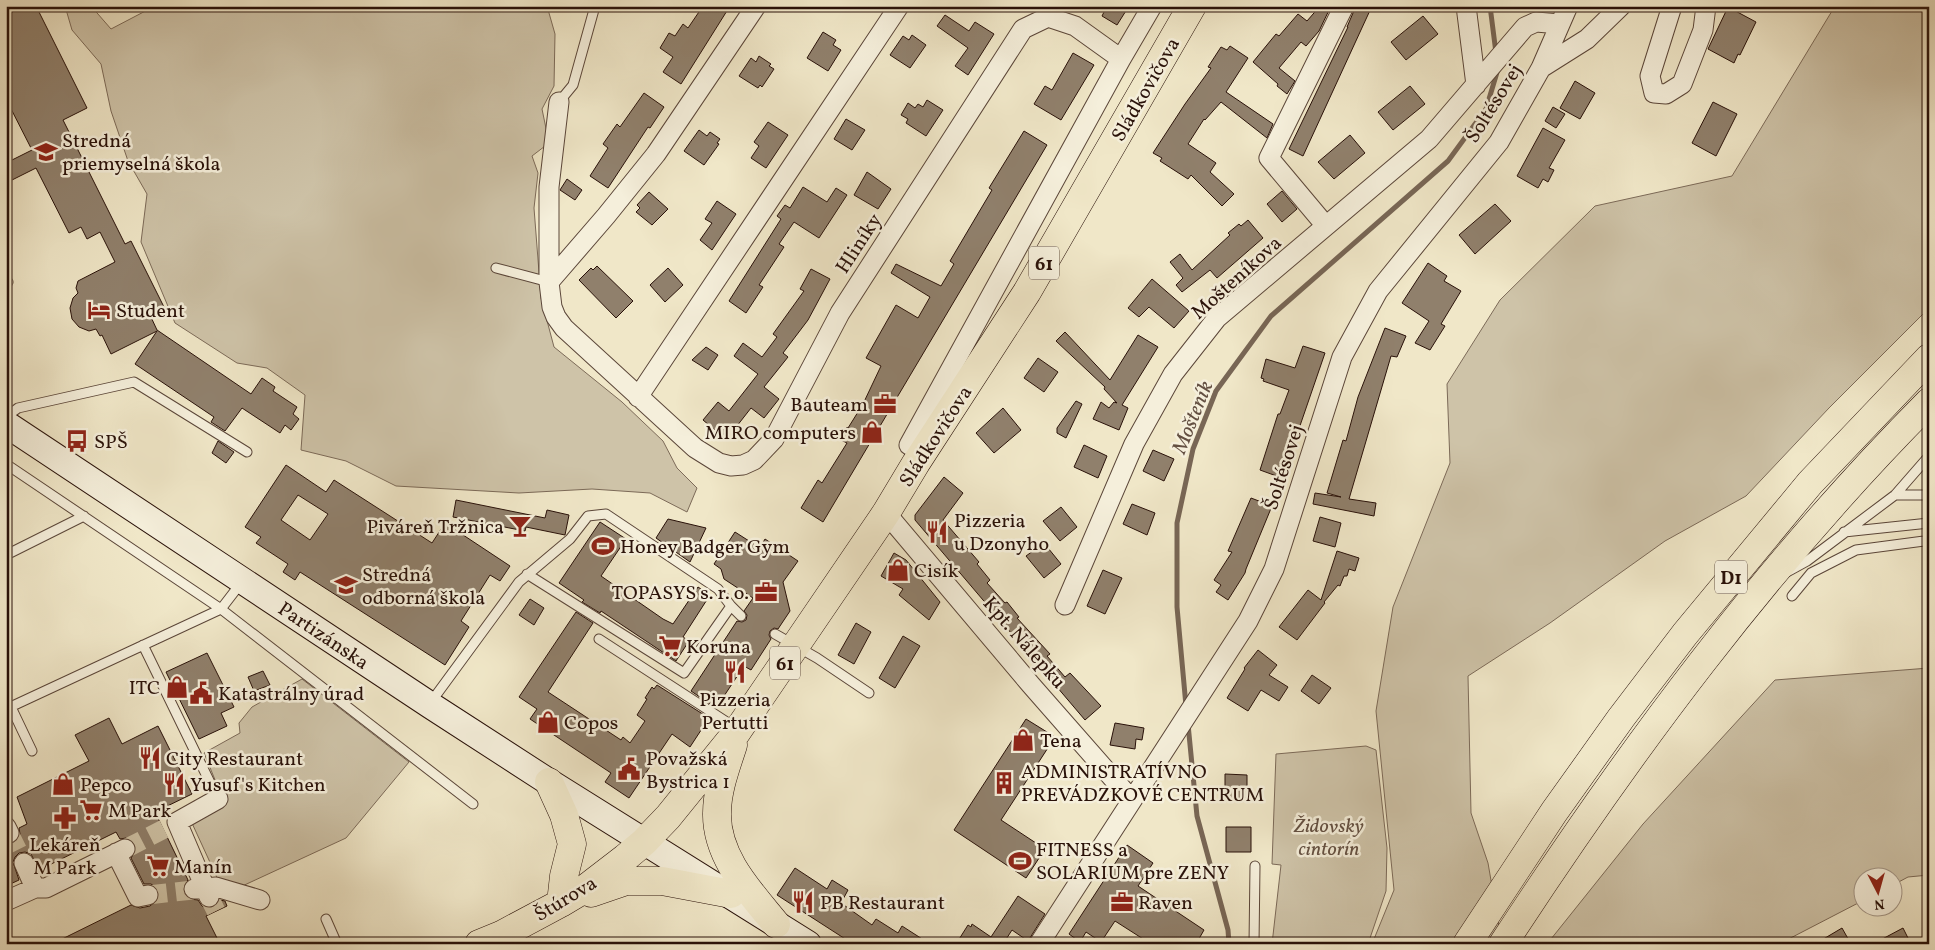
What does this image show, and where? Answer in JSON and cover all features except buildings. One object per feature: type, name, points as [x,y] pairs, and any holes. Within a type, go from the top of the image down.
[{"type":"main road","name":"Sládkovičova","points":[[644,842],[668,818],[738,731],[785,640],[886,513],[912,454],[1027,292],[1192,6]]},
{"type":"main road","name":"D1","points":[[1467,944],[1554,812],[1621,718],[1685,634],[1810,483],[1929,358]]},
{"type":"main road","name":"D1","points":[[1503,944],[1579,830],[1643,739],[1761,586],[1836,500],[1929,402]]},
{"type":"main road","name":"Partizánska","points":[[6,424],[430,705],[808,944]]},
{"type":"main road","points":[[738,731],[721,782],[717,812],[718,829],[721,842],[733,868],[776,924]]},
{"type":"main road","points":[[549,782],[566,821],[572,844],[564,876],[561,903],[626,881],[662,881],[731,894]]},
{"type":"main road","name":"Štúrova","points":[[479,944],[501,935],[561,903],[600,878],[644,842]]},
{"type":"street","points":[[549,282],[656,154],[756,6]]},
{"type":"street","points":[[638,397],[899,6]]},
{"type":"street","name":"Sládkovičova","points":[[912,454],[1121,59],[1152,6]]},
{"type":"street","points":[[1326,226],[1269,158],[1344,6]]},
{"type":"street","points":[[1466,6],[1476,85]]},
{"type":"street","name":"Šoltésovej","points":[[1039,944],[1180,723],[1248,621],[1274,569],[1342,357],[1378,291],[1499,142],[1541,68],[1568,6]]},
{"type":"street","points":[[1541,68],[1587,39],[1621,6]]},
{"type":"street","points":[[1672,6],[1650,76],[1654,93],[1666,94],[1682,84],[1703,30],[1706,6]]},
{"type":"street","name":"Hliníky","points":[[559,102],[549,187],[549,282],[552,307],[556,317],[564,328],[694,448],[718,464],[731,466],[743,465],[754,460],[774,439],[840,313],[1023,30],[1048,17],[1075,26],[1121,59]]},
{"type":"street","name":"Mošteníkova","points":[[1065,605],[1134,444],[1173,374],[1217,318],[1429,139],[1525,27],[1536,22],[1560,24]]},
{"type":"street","name":"Kpt. Nálepku","points":[[886,513],[1131,800]]},
{"type":"street","points":[[218,799],[170,826],[202,892],[216,887],[260,900]]},
{"type":"street","points":[[6,901],[35,888],[46,888],[120,851],[138,897],[148,896]]},
{"type":"street","points":[[24,863],[35,888]]},
{"type":"lane","points":[[559,102],[573,85],[595,6]]},
{"type":"lane","points":[[496,268],[549,282]]},
{"type":"lane","points":[[6,417],[18,408],[134,382],[247,452]]},
{"type":"lane","points":[[1761,586],[1807,562],[1895,495],[1929,456]]},
{"type":"lane","points":[[6,464],[221,609],[473,804]]},
{"type":"lane","points":[[1895,495],[1929,495]]},
{"type":"lane","points":[[430,705],[518,582],[570,539],[588,516],[606,514],[718,589],[741,616]]},
{"type":"lane","points":[[6,554],[84,516]]},
{"type":"lane","points":[[1844,532],[1929,522]]},
{"type":"lane","points":[[1792,596],[1811,573],[1856,550],[1929,539]]},
{"type":"lane","points":[[527,574],[684,673],[731,606]]},
{"type":"lane","points":[[32,751],[9,708],[221,609],[243,581]]},
{"type":"lane","points":[[599,639],[738,731]]},
{"type":"lane","points":[[785,640],[817,658],[869,693]]},
{"type":"lane","points":[[143,645],[218,799]]},
{"type":"lane","points":[[1254,944],[1255,866]]},
{"type":"lane","points":[[326,919],[337,944]]},
{"type":"green space","points":[[65,6],[91,6],[111,29],[155,6],[547,6],[555,34],[554,86],[542,109],[549,143],[532,156],[538,173],[534,208],[541,298],[554,347],[622,402],[663,441],[677,468],[697,488],[687,512],[650,493],[592,489],[519,493],[396,486],[346,461],[301,450],[305,395],[267,368],[237,363],[175,323],[141,242],[147,194],[128,161],[111,111],[101,64],[72,30]]},
{"type":"green space","points":[[1835,6],[1929,6],[1929,308],[1829,408],[1746,496],[1665,541],[1550,623],[1468,676],[1471,813],[1488,863],[1502,944],[1372,944],[1394,890],[1376,711],[1393,607],[1450,463],[1447,384],[1500,300],[1595,206],[1732,176]]},
{"type":"green space","points":[[1929,668],[1929,875],[1908,877],[1902,880],[1902,868],[1852,868],[1852,906],[1779,944],[1547,944],[1643,824],[1775,680]]},
{"type":"green space","points":[[302,679],[409,762],[346,838],[238,888],[220,884],[191,821],[225,804],[204,753],[240,733],[239,723],[252,707]]},
{"type":"green space","name":"Židovský cintorín","points":[[1366,746],[1376,750],[1387,848],[1386,891],[1368,944],[1272,944],[1281,865],[1272,864],[1276,754]]},
{"type":"waterway","name":"Mošteník","points":[[1490,6],[1496,53]]},
{"type":"waterway","name":"Mošteník","points":[[1186,706],[1177,607],[1177,523],[1193,449],[1216,391],[1271,316],[1448,161],[1486,109],[1498,69]]},
{"type":"waterway","name":"Mošteník","points":[[1188,724],[1197,816],[1228,930],[1229,944]]},
{"type":"tunnel","points":[[125,849],[164,829]]},
{"type":"tunnel","points":[[9,833],[24,863]]},
{"type":"tunnel","points":[[148,895],[193,890]]},
{"type":"tunnel","points":[[209,897],[216,911]]},
{"type":"place","name":"Stredná priemyselná škola","points":[[46,152]]},
{"type":"place","name":"Student","points":[[99,310]]},
{"type":"place","name":"Bauteam","points":[[885,404]]},
{"type":"place","name":"MIRO computers","points":[[872,432]]},
{"type":"place","name":"SPŠ","points":[[77,441]]},
{"type":"place","name":"Piváreň Tržnica","points":[[520,526]]},
{"type":"place","name":"Pizzeria u Dzonyho","points":[[937,532]]},
{"type":"place","name":"Honey Badger Gym","points":[[603,546]]},
{"type":"place","name":"Cisík","points":[[898,570]]},
{"type":"place","name":"Stredná odborná škola","points":[[346,585]]},
{"type":"place","name":"TOPASYS s. r. o.","points":[[766,592]]},
{"type":"place","name":"Koruna","points":[[670,646]]},
{"type":"place","name":"Pizzeria Pertutti","points":[[735,672]]},
{"type":"place","name":"ITC","points":[[177,687]]},
{"type":"place","name":"Katastrálny úrad","points":[[201,693]]},
{"type":"place","name":"Copos","points":[[548,722]]},
{"type":"place","name":"Tena","points":[[1023,740]]},
{"type":"place","name":"City Restaurant","points":[[150,758]]},
{"type":"place","name":"Považská Bystrica 1","points":[[629,769]]},
{"type":"place","name":"ADMINISTRATÍVNO PREVÁDZKOVÉ CENTRUM","points":[[1004,783]]},
{"type":"place","name":"Pepco","points":[[63,784]]},
{"type":"place","name":"Yusuf's Kitchen","points":[[174,784]]},
{"type":"place","name":"M Park","points":[[91,810]]},
{"type":"place","name":"Lekáreň M Park","points":[[65,818]]},
{"type":"place","name":"FITNESS a SOLARIUM pre ZENY","points":[[1020,861]]},
{"type":"place","name":"Manín","points":[[158,866]]},
{"type":"place","name":"PB Restaurant","points":[[803,902]]},
{"type":"place","name":"Raven","points":[[1122,902]]}]
